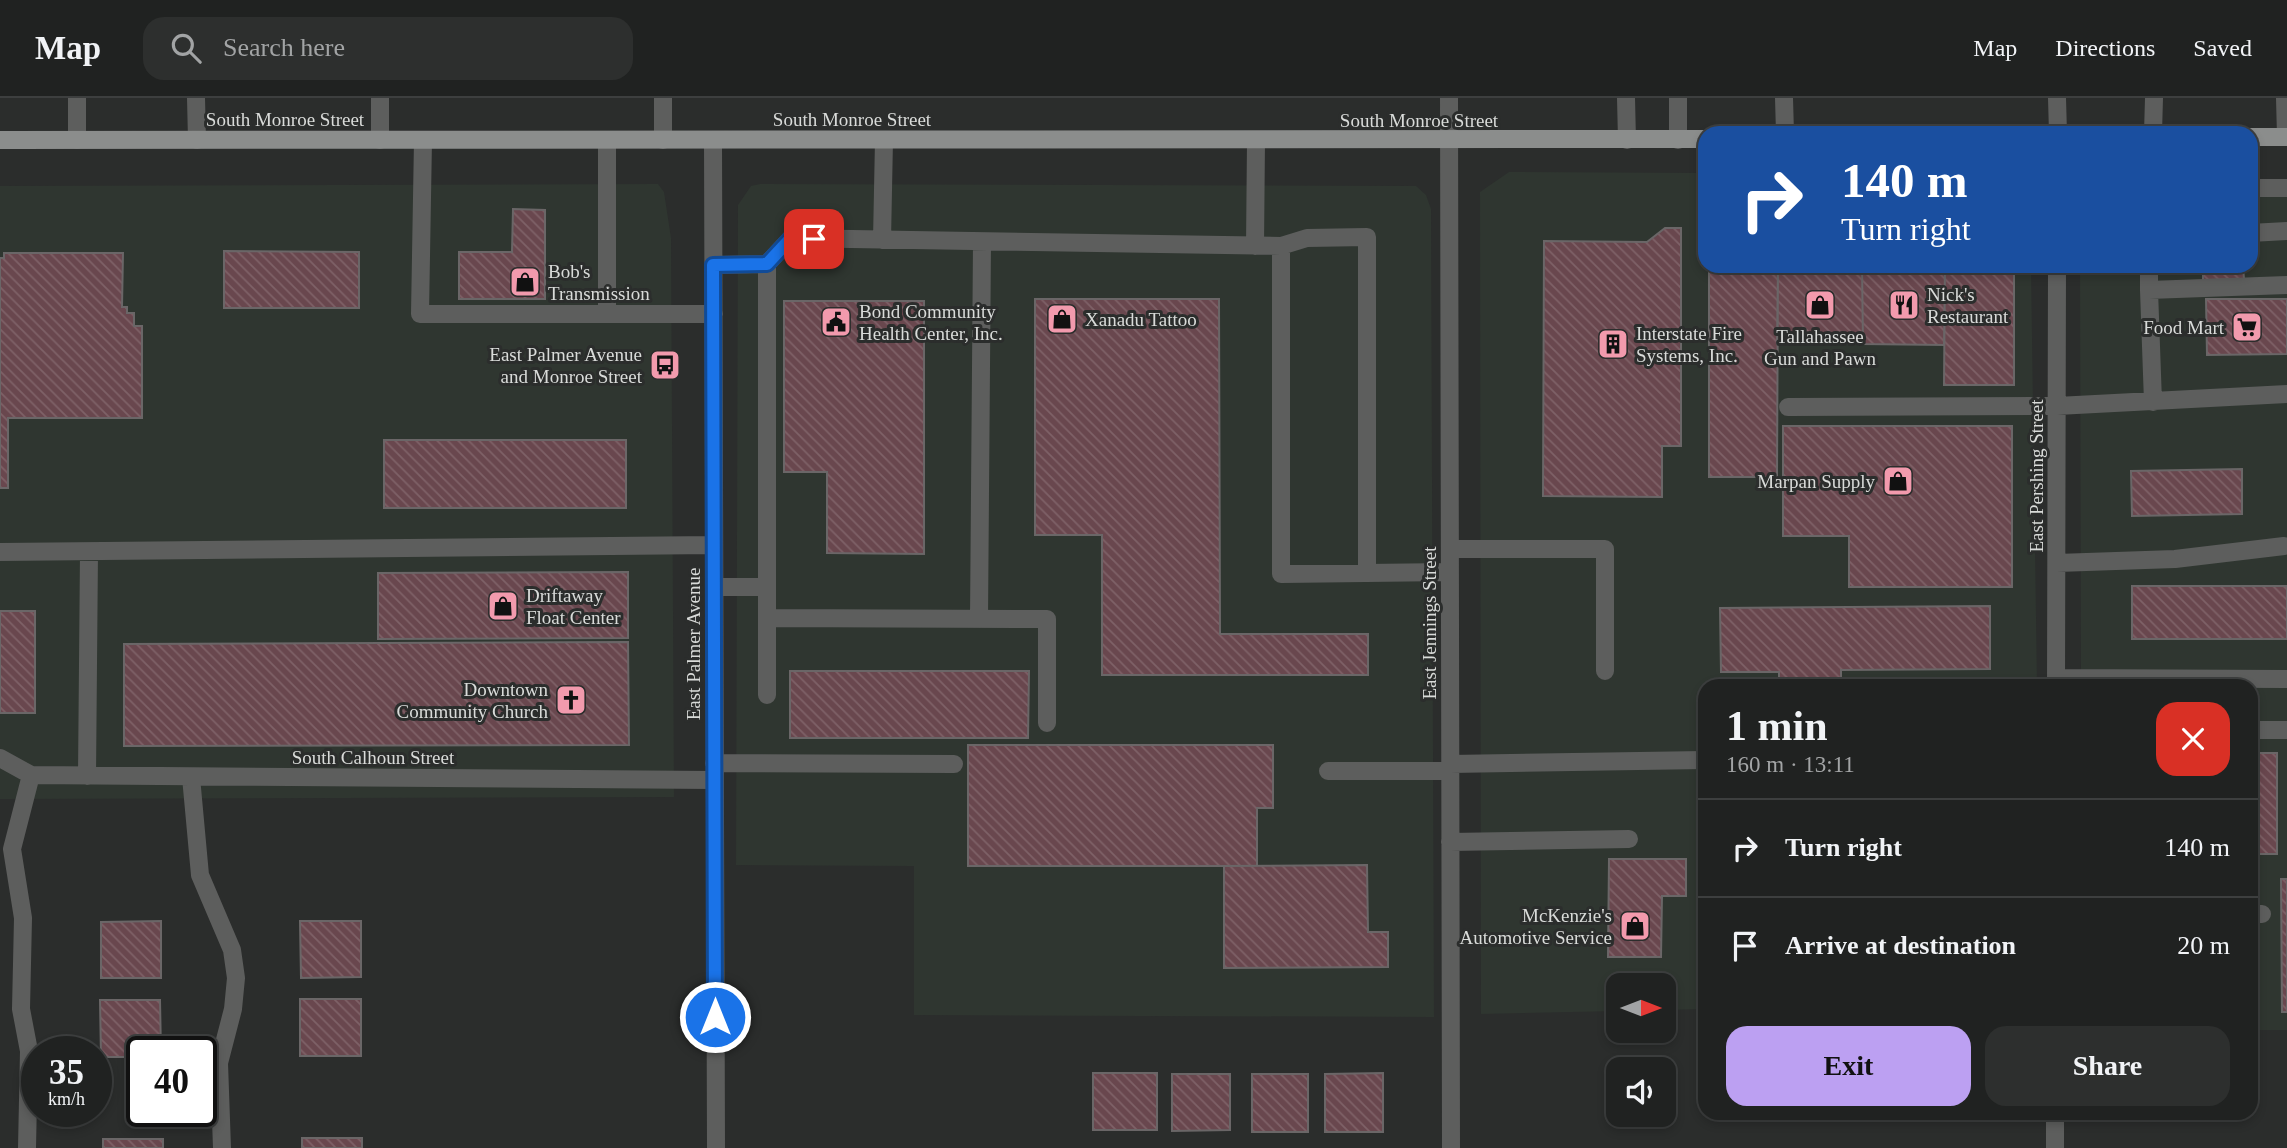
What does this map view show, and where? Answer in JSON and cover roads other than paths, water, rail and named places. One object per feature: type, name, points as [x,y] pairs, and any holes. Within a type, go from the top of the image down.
[{"type":"main road","points":[[2258,137],[2286,136]]},
{"type":"main road","name":"South Monroe Street","points":[[0,140],[1698,139]]},
{"type":"street","points":[[77,98],[77,140]]},
{"type":"street","points":[[196,98],[197,140]]},
{"type":"street","points":[[380,98],[380,140]]},
{"type":"street","points":[[663,98],[663,140]]},
{"type":"street","name":"East Jennings Street","points":[[1449,98],[1451,1148]]},
{"type":"street","points":[[1626,98],[1627,140]]},
{"type":"street","points":[[1678,98],[1678,140]]},
{"type":"street","points":[[1784,98],[1785,126]]},
{"type":"street","points":[[2057,98],[2058,126]]},
{"type":"street","points":[[2153,126],[2154,98]]},
{"type":"street","points":[[2285,98],[2286,136]]},
{"type":"street","points":[[423,140],[420,314],[713,314]]},
{"type":"street","points":[[607,140],[607,314]]},
{"type":"street","name":"East Palmer Avenue","points":[[713,140],[716,1148]]},
{"type":"street","points":[[882,240],[884,140]]},
{"type":"street","points":[[1255,246],[1256,141]]},
{"type":"street","points":[[2258,188],[2287,188]]},
{"type":"street","points":[[2258,233],[2287,231]]},
{"type":"street","points":[[767,695],[767,264],[791,238],[1281,246],[1307,238],[1367,237],[1367,573]]},
{"type":"street","points":[[979,619],[982,242]]},
{"type":"street","points":[[1281,246],[1281,574],[1450,572]]},
{"type":"street","points":[[713,265],[767,264]]},
{"type":"street","name":"East Pershing Street","points":[[2056,679],[2057,273]]},
{"type":"street","points":[[2149,273],[2153,402]]},
{"type":"street","points":[[2149,290],[2287,285]]},
{"type":"street","points":[[1788,407],[2057,406],[2287,394]]},
{"type":"street","points":[[0,552],[713,545]]},
{"type":"street","points":[[2057,563],[2175,559],[2284,546]]},
{"type":"street","points":[[1450,549],[1605,550],[1605,671]]},
{"type":"street","points":[[87,776],[89,552]]},
{"type":"street","points":[[713,587],[767,587]]},
{"type":"street","points":[[767,618],[1047,619],[1047,723]]},
{"type":"street","points":[[2258,679],[2287,679]]},
{"type":"street","points":[[2258,730],[2287,730]]},
{"type":"street","points":[[0,758],[31,775],[12,849],[23,918],[21,1009],[29,1051],[27,1148]]},
{"type":"street","points":[[1328,771],[1698,760]]},
{"type":"street","name":"South Calhoun Street","points":[[31,775],[714,771],[954,764]]},
{"type":"street","points":[[191,776],[200,875],[232,950],[236,978],[233,1009],[219,1063],[222,1148]]},
{"type":"street","points":[[1450,842],[1629,839]]},
{"type":"street","points":[[2055,1120],[2055,1148]]},
{"type":"place","name":"Bob's Transmission","points":[[525,282]]},
{"type":"place","name":"Tallahassee Gun and Pawn","points":[[1820,305]]},
{"type":"place","name":"Nick's Restaurant","points":[[1904,305]]},
{"type":"place","name":"Xanadu Tattoo","points":[[1062,319]]},
{"type":"place","name":"Bond Community Health Center, Inc.","points":[[836,322]]},
{"type":"place","name":"Food Mart","points":[[2247,327]]},
{"type":"place","name":"Interstate Fire Systems, Inc.","points":[[1613,344]]},
{"type":"place","name":"East Palmer Avenue and Monroe Street","points":[[665,365]]},
{"type":"place","name":"Marpan Supply","points":[[1898,481]]},
{"type":"place","name":"Driftaway Float Center","points":[[503,606]]},
{"type":"place","name":"Downtown Community Church","points":[[571,700]]},
{"type":"place","name":"McKenzie's Automotive Service","points":[[1635,926]]}]
